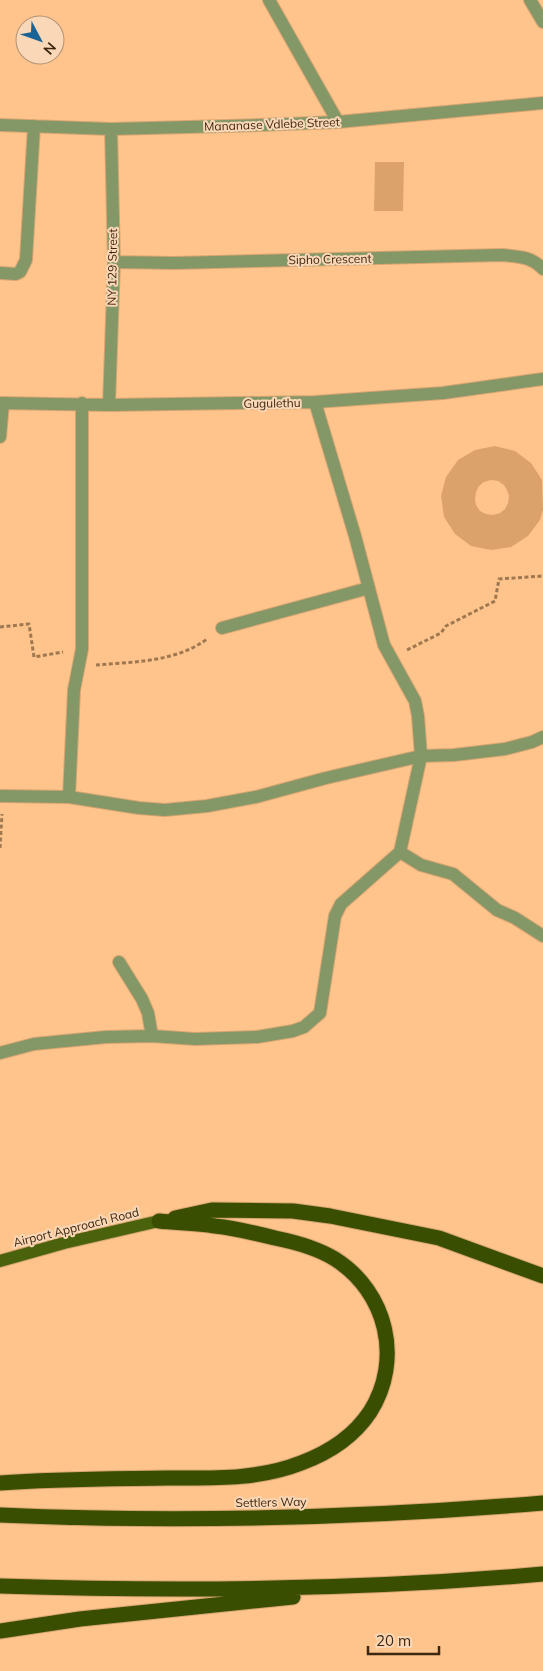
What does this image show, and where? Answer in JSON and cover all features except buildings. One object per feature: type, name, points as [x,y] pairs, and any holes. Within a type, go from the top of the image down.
[{"type":"highway","points":[[159,1221],[212,1210],[293,1211],[330,1216],[439,1238],[543,1276]]},
{"type":"highway","points":[[0,1483],[43,1480],[234,1477],[273,1472],[302,1463],[344,1440],[369,1412],[386,1372],[388,1360],[387,1344],[382,1318],[377,1305],[370,1292],[354,1274],[334,1258],[296,1243],[216,1226],[159,1221]]},
{"type":"highway","name":"Settlers Way","points":[[0,1515],[259,1518],[396,1513],[543,1504]]},
{"type":"highway","points":[[0,1586],[253,1589],[426,1582],[543,1574]]},
{"type":"highway","points":[[0,1631],[106,1616],[426,1582]]},
{"type":"main road","name":"Airport Approach Road","points":[[0,1261],[64,1243],[159,1221]]},
{"type":"street","points":[[269,0],[338,122]]},
{"type":"street","points":[[530,0],[543,22]]},
{"type":"street","name":"Mananase Vdlebe Street","points":[[0,125],[112,129],[338,122],[543,103]]},
{"type":"street","points":[[0,273],[16,274],[20,272],[26,260],[34,126]]},
{"type":"street","name":"NY 129 Street","points":[[109,405],[114,262],[112,129]]},
{"type":"street","name":"Sipho Crescent","points":[[114,262],[175,263],[502,255],[528,258],[536,261],[543,268]]},
{"type":"street","name":"Gugulethu","points":[[1,403],[109,405],[315,402],[443,393],[543,379]]},
{"type":"street","points":[[0,1053],[34,1044],[106,1037],[152,1036],[195,1039],[293,1032],[310,1023],[320,1013],[335,916],[341,904],[400,852],[420,756],[418,716],[415,701],[384,645],[315,402]]},
{"type":"street","points":[[0,437],[1,403]]},
{"type":"street","points":[[70,797],[74,690],[82,649],[82,403]]},
{"type":"street","points":[[222,628],[369,588]]},
{"type":"street","points":[[1,796],[70,797],[139,808],[165,810],[190,808],[256,797],[420,756],[454,755],[505,749],[543,737]]},
{"type":"street","points":[[400,852],[421,864],[453,874],[490,905],[543,936]]},
{"type":"street","points":[[119,962],[142,999],[148,1013],[152,1036]]},
{"type":"path","points":[[391,658],[441,633],[446,626],[495,601],[499,579],[543,576]]},
{"type":"path","points":[[0,627],[29,624],[34,656],[82,649]]},
{"type":"path","points":[[80,666],[152,660],[197,647],[222,628]]},
{"type":"path","points":[[0,848],[1,796]]}]
